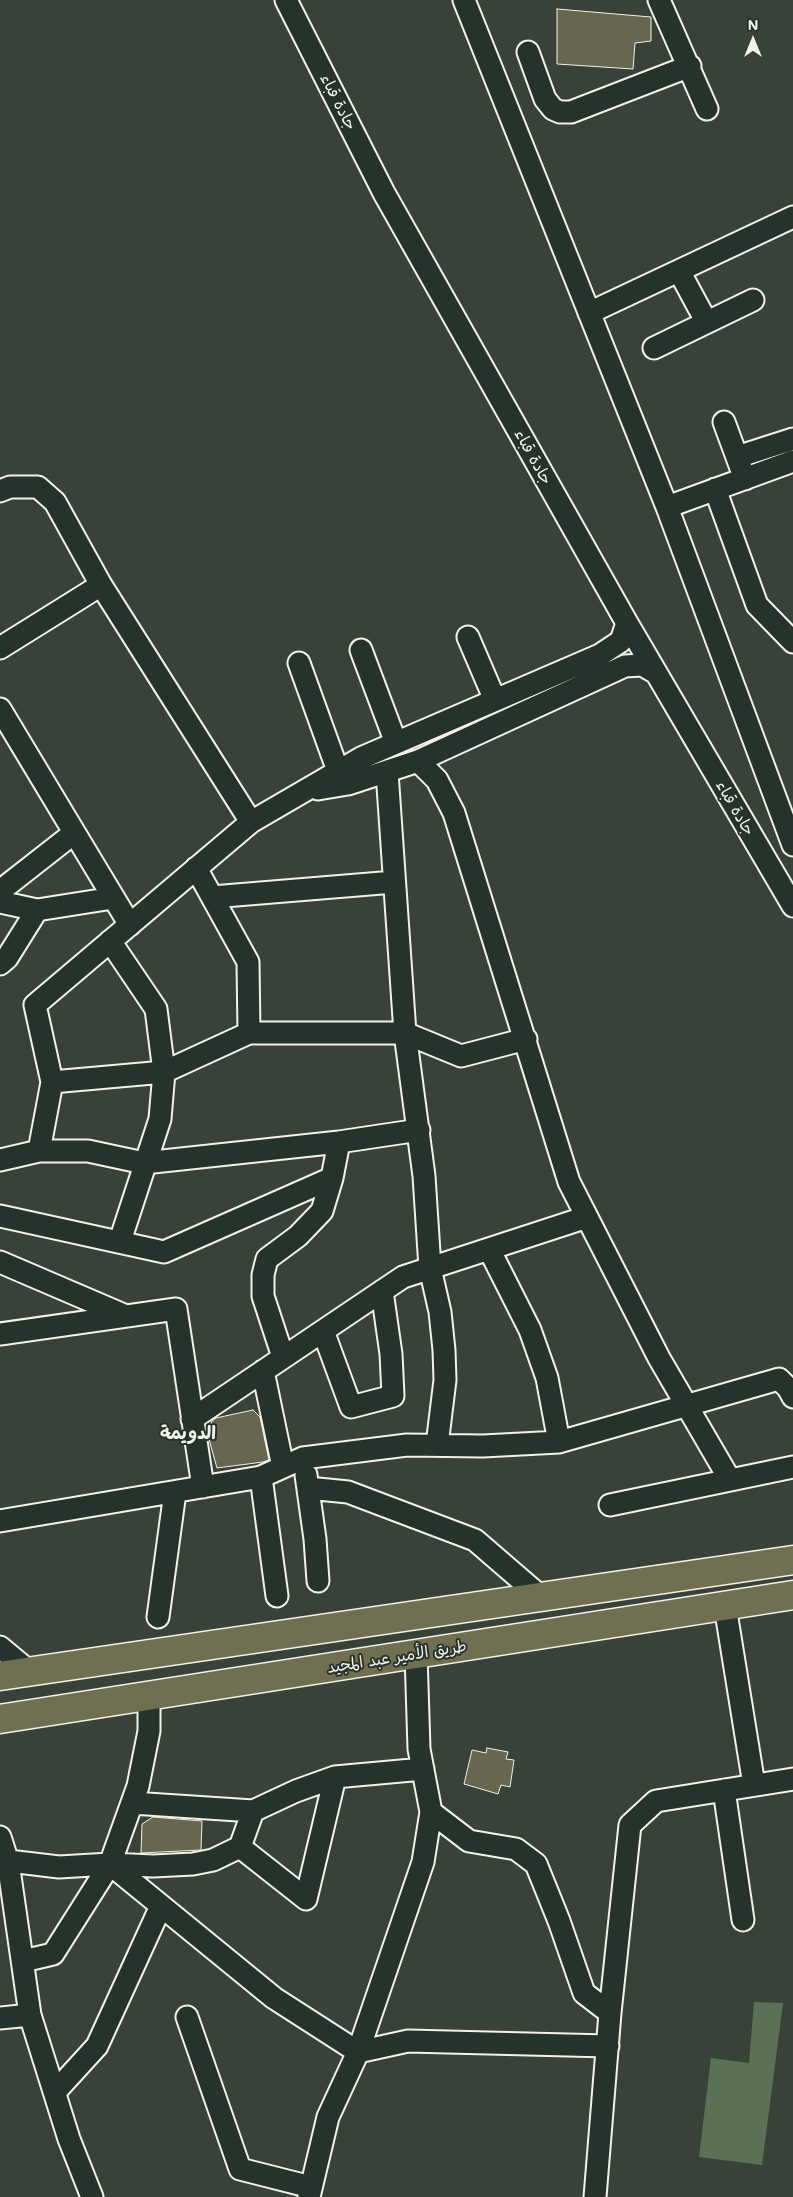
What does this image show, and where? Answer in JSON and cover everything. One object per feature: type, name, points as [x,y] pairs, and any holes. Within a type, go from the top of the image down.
[{"type":"main road","points":[[0,1676],[793,1560]]},
{"type":"main road","points":[[624,1585],[629,1620]]},
{"type":"main road","name":"طريق الأمير عبد المجيد","points":[[0,1719],[793,1595]]},
{"type":"street","name":"جادة قباء","points":[[286,0],[384,193],[627,623],[793,906]]},
{"type":"street","points":[[464,0],[667,507],[793,845]]},
{"type":"street","points":[[659,0],[690,66],[707,109]]},
{"type":"street","points":[[528,52],[545,99],[553,108],[560,112],[571,112],[690,66]]},
{"type":"street","points":[[589,313],[793,217]]},
{"type":"street","points":[[679,270],[706,321]]},
{"type":"street","points":[[654,348],[706,321],[753,300]]},
{"type":"street","points":[[724,422],[745,479]]},
{"type":"street","points":[[737,457],[793,439]]},
{"type":"street","points":[[667,507],[793,461]]},
{"type":"street","points":[[0,491],[10,487],[38,487],[55,502],[102,586],[251,822]]},
{"type":"street","points":[[715,489],[757,605],[793,642]]},
{"type":"street","points":[[0,648],[102,586]]},
{"type":"street","points":[[39,1151],[52,1082],[35,1005],[251,822],[361,758],[600,655],[621,641],[627,623]]},
{"type":"street","points":[[468,637],[495,700]]},
{"type":"street","points":[[361,650],[396,743]]},
{"type":"street","points":[[299,663],[338,772]]},
{"type":"street","points":[[305,791],[348,784],[418,761],[626,666],[642,666],[656,673]]},
{"type":"street","points":[[0,709],[130,925]]},
{"type":"street","points":[[418,761],[437,780],[454,813],[569,1182],[659,1358],[730,1480]]},
{"type":"street","points":[[387,772],[405,1033],[424,1176],[430,1268],[440,1312],[445,1380],[437,1446]]},
{"type":"street","points":[[0,891],[74,833]]},
{"type":"street","points":[[196,868],[248,962],[249,1033]]},
{"type":"street","points":[[212,897],[394,882]]},
{"type":"street","points":[[0,902],[36,910],[113,898]]},
{"type":"street","points":[[0,964],[8,958],[36,910]]},
{"type":"street","points":[[110,942],[156,1009],[164,1072],[160,1119],[120,1241]]},
{"type":"street","points":[[52,1082],[164,1072],[249,1033],[405,1033],[460,1056],[526,1039]]},
{"type":"street","points":[[0,1160],[39,1151],[88,1151],[144,1163],[339,1142],[419,1130]]},
{"type":"street","points":[[283,1357],[263,1296],[263,1276],[268,1259],[298,1236],[322,1211],[332,1178],[339,1142]]},
{"type":"street","points":[[0,1216],[164,1252],[332,1178]]},
{"type":"street","points":[[192,1419],[403,1277],[587,1217]]},
{"type":"street","points":[[489,1249],[530,1330],[547,1378],[558,1442]]},
{"type":"street","points":[[0,1262],[127,1317]]},
{"type":"street","points":[[322,1331],[351,1407],[393,1396],[391,1354],[382,1291]]},
{"type":"street","points":[[0,1334],[176,1309],[203,1487]]},
{"type":"street","points":[[263,1371],[283,1467]]},
{"type":"street","points":[[0,1521],[261,1477],[303,1458],[407,1445],[483,1446],[558,1442],[779,1379],[788,1388],[793,1397]]},
{"type":"street","points":[[303,1458],[315,1539],[318,1581]]},
{"type":"street","points":[[610,1505],[793,1468]]},
{"type":"street","points":[[261,1477],[277,1596]]},
{"type":"street","points":[[308,1488],[348,1492],[475,1540],[541,1597]]},
{"type":"street","points":[[158,1617],[175,1492]]},
{"type":"street","points":[[724,1606],[754,1785]]},
{"type":"street","points":[[0,1647],[30,1672]]},
{"type":"street","points":[[187,2016],[240,2169],[310,2192],[328,2117],[358,2052],[423,1862],[431,1812],[419,1748],[416,1654]]},
{"type":"street","points":[[23,1961],[54,1954],[110,1864],[138,1786],[149,1731],[149,1696]]},
{"type":"street","points":[[132,1803],[253,1811],[296,1791],[335,1777],[423,1769]]},
{"type":"street","points":[[240,1846],[306,1899],[335,1777]]},
{"type":"street","points":[[595,2197],[610,2013],[630,1825],[656,1801],[793,1779]]},
{"type":"street","points":[[724,1790],[744,1920]]},
{"type":"street","points":[[3,1864],[59,1867],[110,1864],[153,1866],[193,1864],[213,1860],[240,1846],[253,1811]]},
{"type":"street","points":[[431,1812],[469,1841],[516,1849],[536,1864],[559,1921],[584,1992],[610,2013]]},
{"type":"street","points":[[0,1837],[3,1864],[23,1961],[30,2015],[69,2139],[92,2197]]},
{"type":"street","points":[[110,1864],[274,1998],[358,2052],[408,2041],[608,2046]]},
{"type":"street","points":[[55,2092],[97,2046],[161,1906]]},
{"type":"street","points":[[0,2018],[30,2015]]},
{"type":"green space","points":[[754,2002],[783,2003],[762,2165],[699,2157],[711,2058],[749,2063]]},
{"type":"building","points":[[557,9],[651,17],[651,41],[635,43],[633,69],[557,64]]},
{"type":"building","points":[[253,1410],[260,1417],[269,1460],[217,1468],[207,1432],[212,1421],[216,1418]]},
{"type":"building","points":[[487,1748],[508,1752],[506,1759],[514,1760],[510,1787],[501,1785],[498,1794],[464,1784],[472,1750],[486,1753]]},
{"type":"building","points":[[153,1817],[202,1821],[201,1850],[141,1853],[142,1824]]},
{"type":"district","name":"الدويمة","points":[[188,1433]]}]
